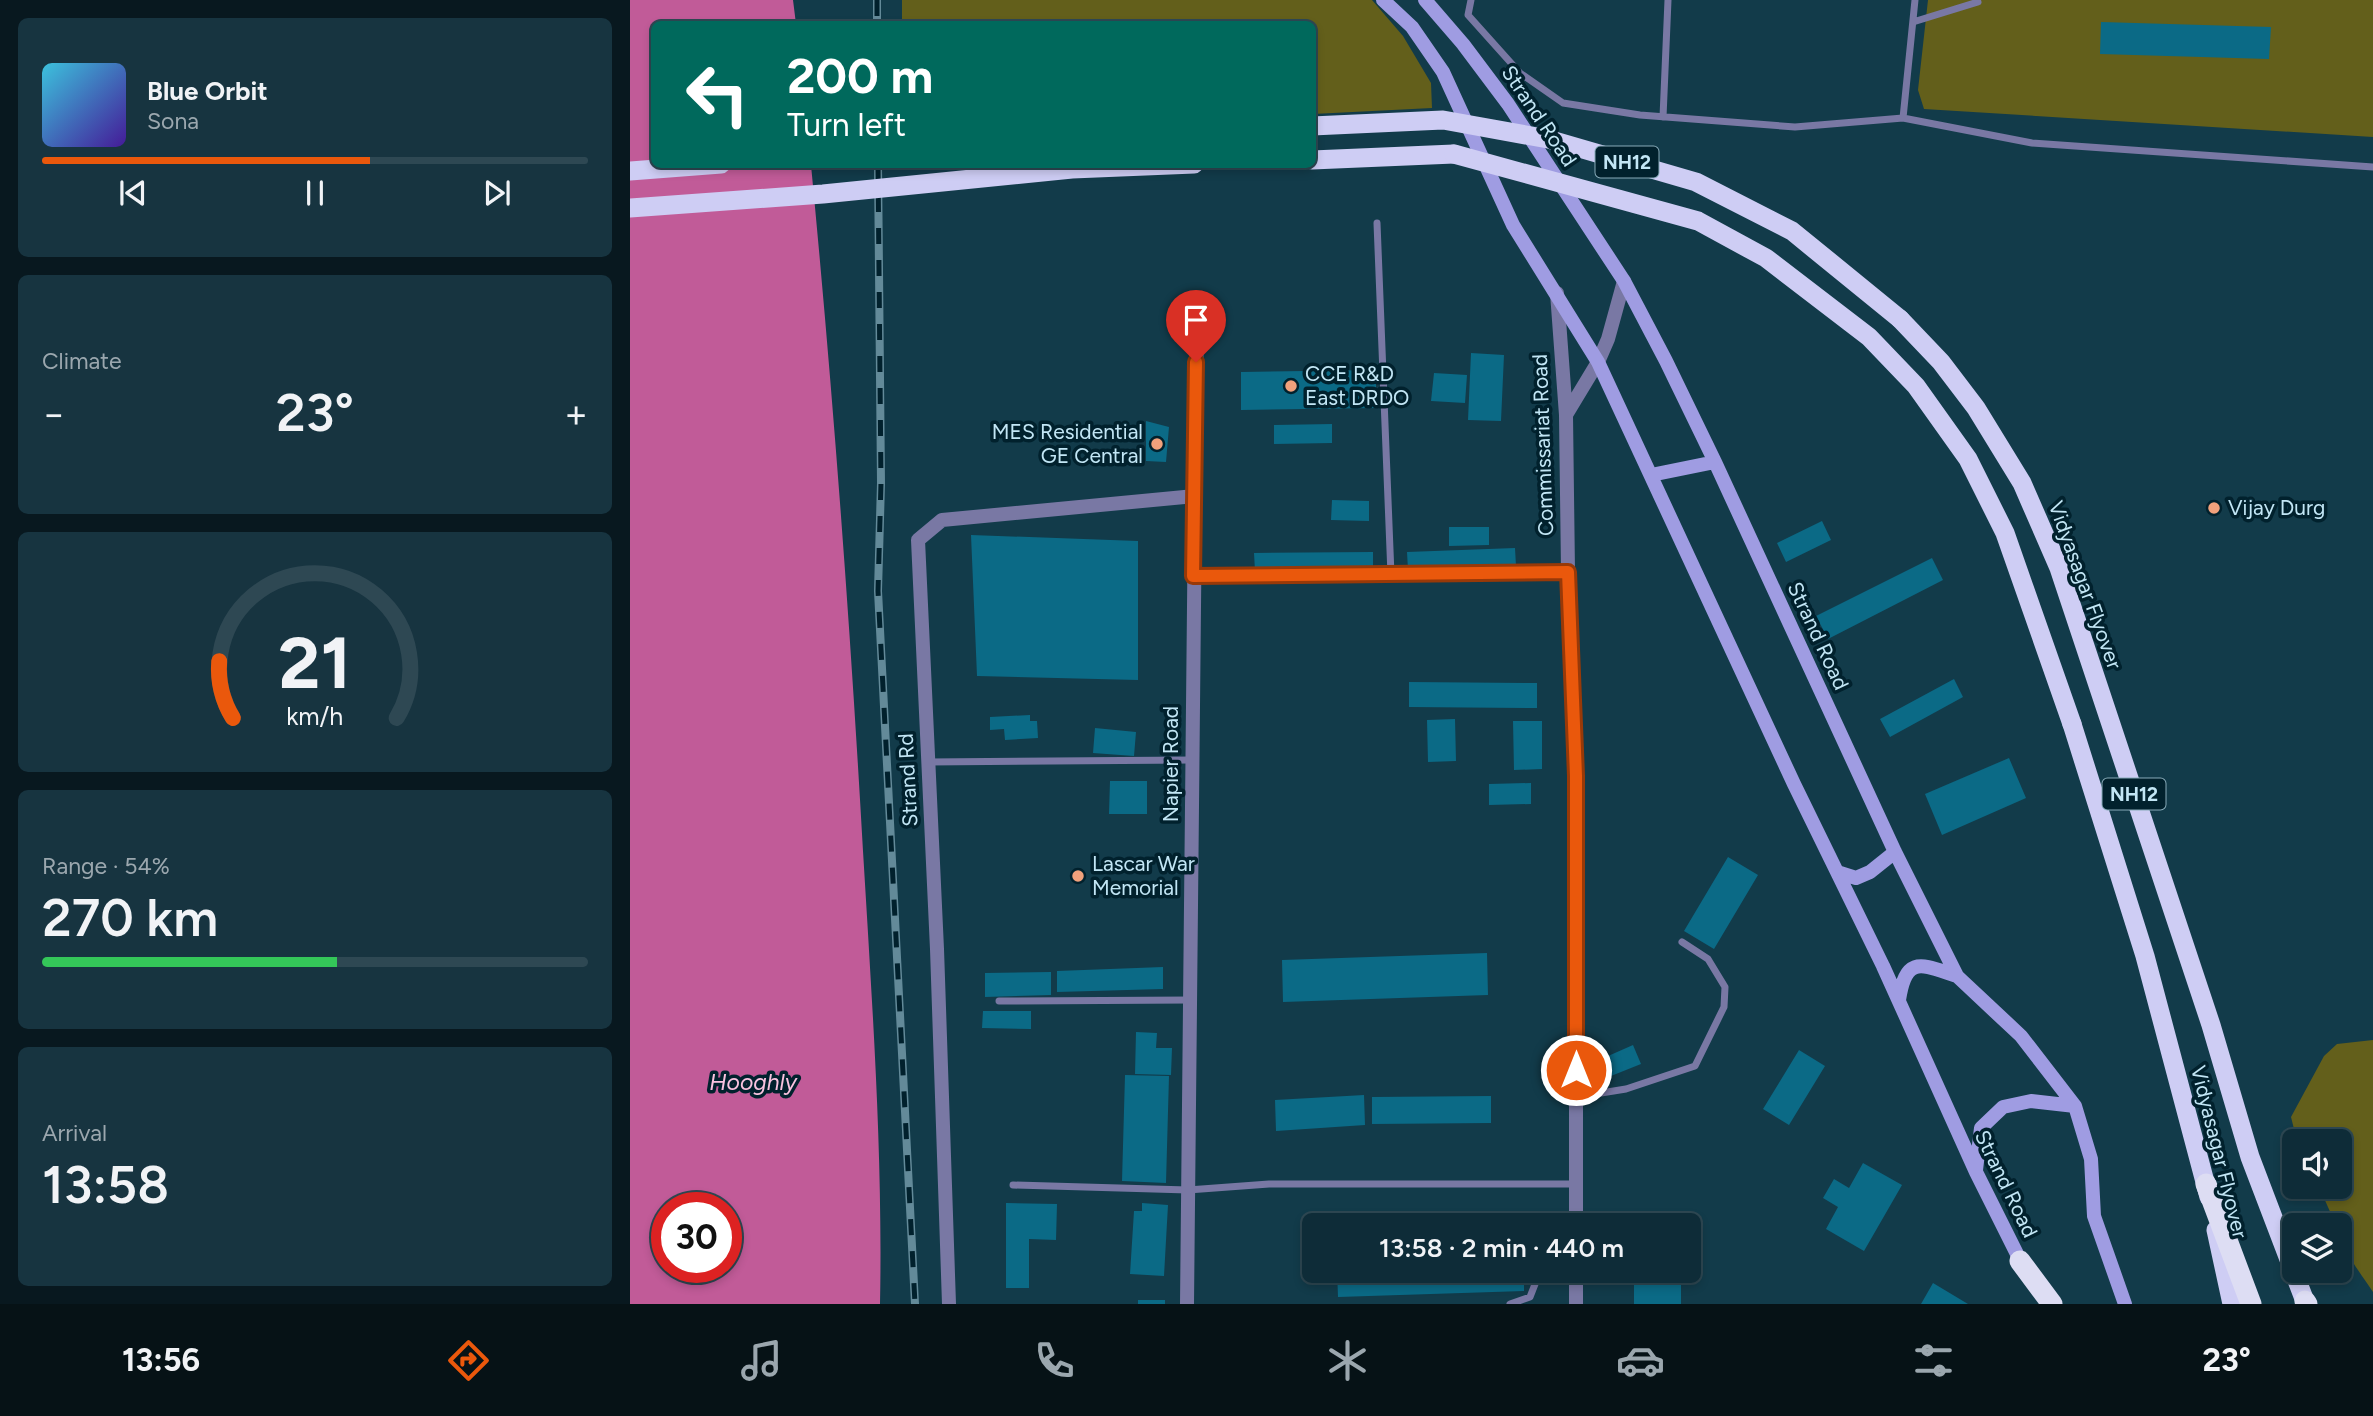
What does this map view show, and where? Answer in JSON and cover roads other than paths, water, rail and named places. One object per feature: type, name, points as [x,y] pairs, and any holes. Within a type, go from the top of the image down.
[{"type":"highway","name":"Vidyasagar Flyover","points":[[1316,126],[1443,120],[1548,139],[1696,183],[1792,231],[1900,319],[1941,362],[1976,408],[2022,484],[2059,568],[2211,1025],[2250,1157],[2306,1303]]},
{"type":"highway","name":"Vidyasagar Flyover","points":[[1316,160],[1454,154],[1698,221],[1766,258],[1820,298],[1869,337],[1916,386],[1968,459],[2005,533],[2072,724],[2145,956],[2206,1184],[2232,1304]]},
{"type":"highway","points":[[630,171],[669,168]]},
{"type":"highway","points":[[630,208],[823,194],[1097,168]]},
{"type":"highway","points":[[2206,1184],[2251,1304]]},
{"type":"highway","points":[[2020,1261],[2052,1304]]},
{"type":"main road","name":"Strand Road","points":[[1383,0],[1412,27],[1443,72],[1513,225],[1598,362],[1899,999],[1976,1172],[2041,1304]]},
{"type":"main road","name":"Strand Road","points":[[1425,0],[1463,44],[1508,104],[1624,281],[1715,462],[1895,852],[1956,976],[2021,1036],[2075,1106],[2091,1159],[2094,1216],[2125,1304]]},
{"type":"main road","points":[[1651,475],[1715,462]]},
{"type":"main road","points":[[1837,872],[1856,878],[1870,872],[1895,852]]},
{"type":"main road","points":[[1899,999],[1902,980],[1912,967],[1920,965],[1956,976]]},
{"type":"main road","points":[[1976,1172],[1981,1128],[2003,1107],[2031,1101],[2075,1106]]},
{"type":"street","points":[[1566,415],[1598,362],[1608,339],[1624,281]]},
{"type":"street","name":"Commissariat Road","points":[[1557,293],[1566,415],[1568,572],[1576,776],[1576,1213]]},
{"type":"street","name":"Napier Road","points":[[1187,1304],[1197,308]]},
{"type":"street","name":"Strand Rd","points":[[949,1304],[919,540],[942,520],[1195,496]]},
{"type":"street","points":[[1576,1283],[1576,1304]]},
{"type":"lane","points":[[1471,0],[1468,15],[1520,73],[1563,103],[1663,117],[1795,127],[1903,118],[2032,143],[2373,167]]},
{"type":"lane","points":[[1663,117],[1668,0]]},
{"type":"lane","points":[[1903,118],[1916,0]]},
{"type":"lane","points":[[1913,22],[1978,2]]},
{"type":"lane","points":[[1377,223],[1391,575]]},
{"type":"lane","points":[[1193,576],[1568,572]]},
{"type":"lane","points":[[928,762],[1192,760]]},
{"type":"lane","points":[[1576,1097],[1626,1089],[1695,1066],[1724,1007],[1725,988],[1708,959],[1682,942]]},
{"type":"lane","points":[[999,1001],[1190,1000]]},
{"type":"lane","points":[[1013,1185],[1188,1190],[1269,1184],[1576,1184]]},
{"type":"lane","points":[[1510,1304],[1530,1297],[1535,1283]]},
{"type":"water","name":"Hooghly","points":[[630,0],[793,0],[796,21],[651,21],[651,168],[811,168],[834,422],[858,765],[876,1078],[880,1304],[630,1304]]},
{"type":"railway","points":[[877,0],[877,21]]},
{"type":"railway","points":[[878,168],[881,483],[878,591],[915,1304]]},
{"type":"place","name":"CCE R&D East DRDO","points":[[1291,386]]},
{"type":"place","name":"MES Residential GE Central","points":[[1157,444]]},
{"type":"place","name":"Vijay Durg","points":[[2214,508]]},
{"type":"place","name":"Lascar War Memorial","points":[[1078,876]]}]
